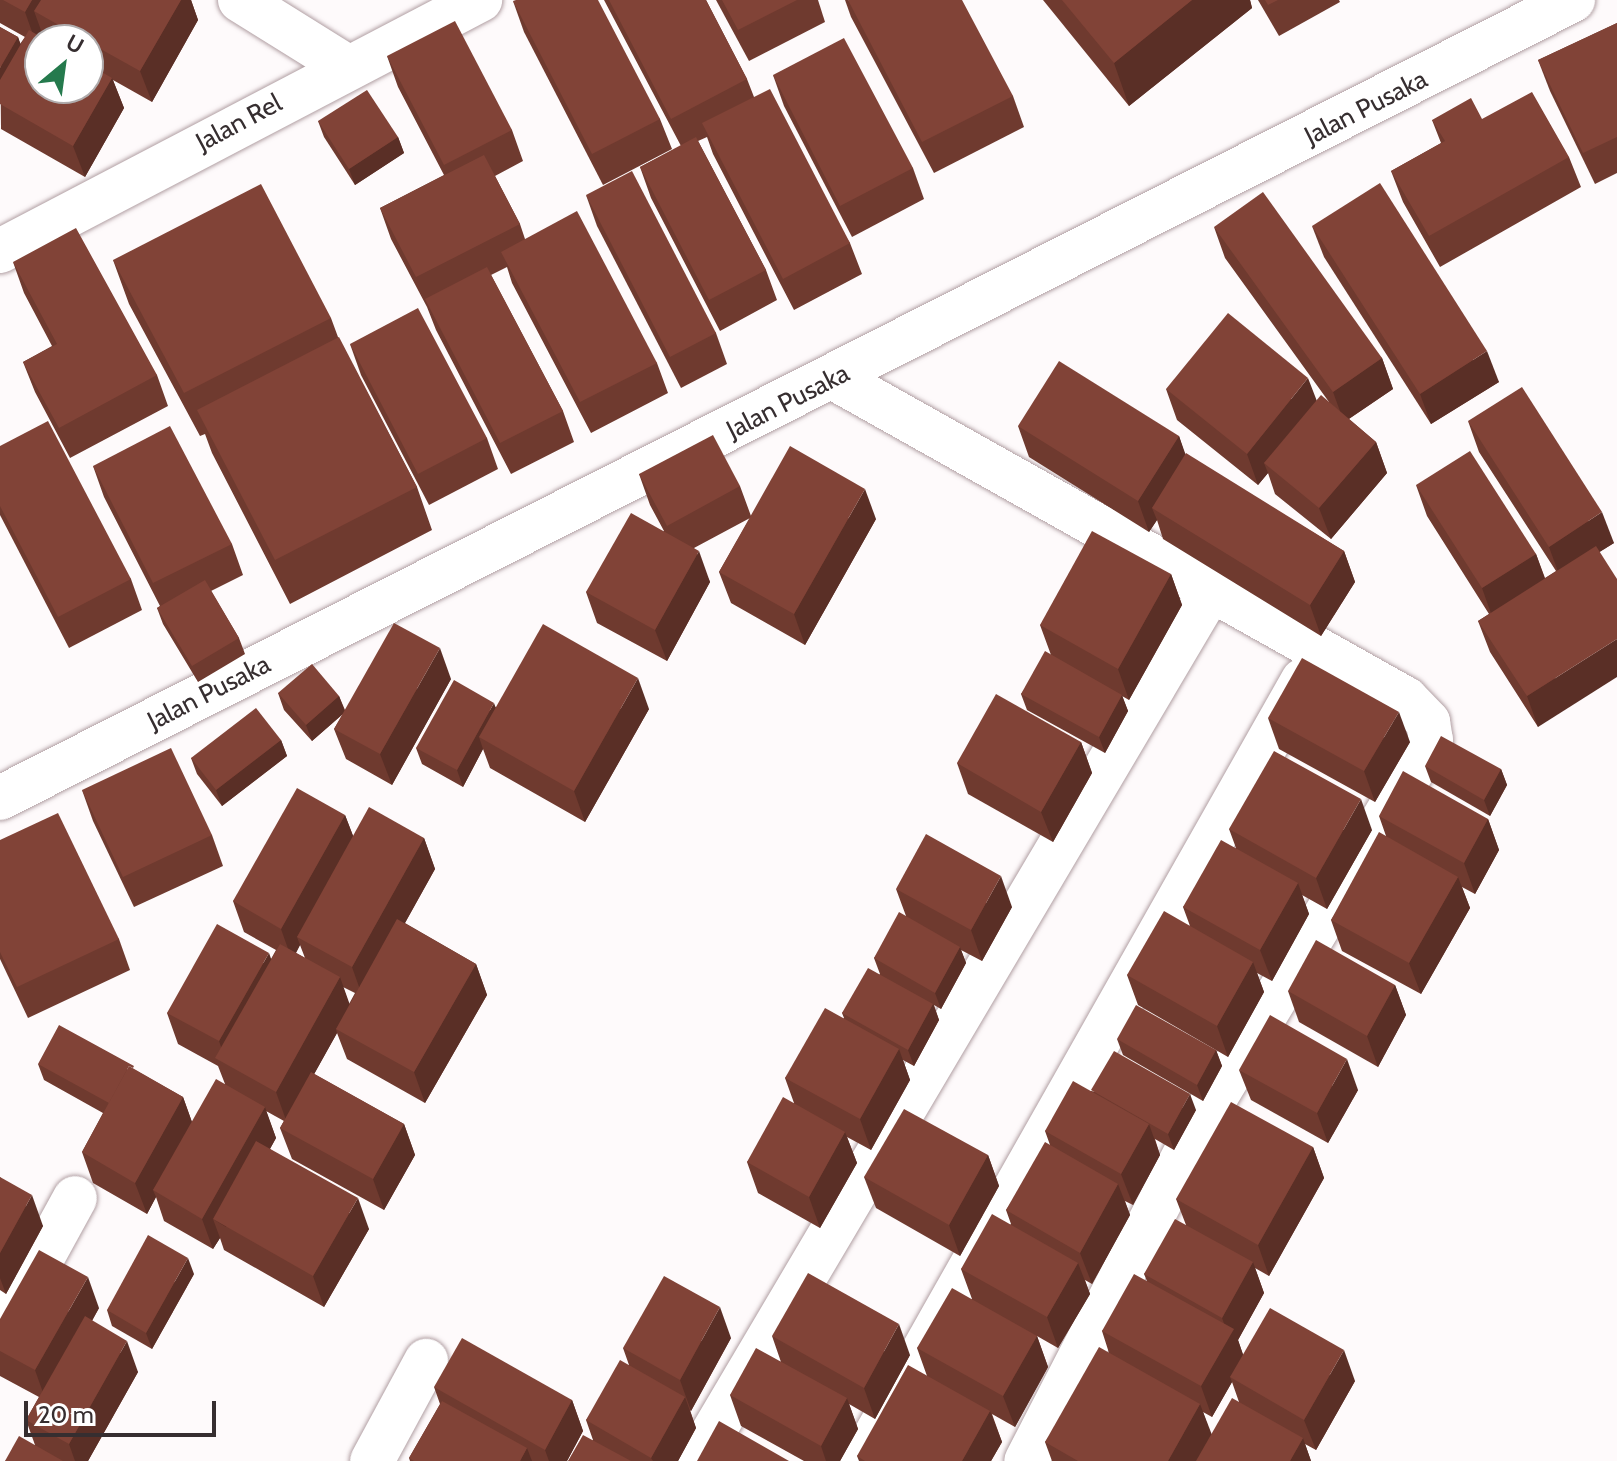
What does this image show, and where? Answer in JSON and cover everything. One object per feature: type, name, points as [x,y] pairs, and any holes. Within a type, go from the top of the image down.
[{"type":"street","points":[[240,0],[346,66]]},
{"type":"street","name":"Jalan Rel","points":[[8,237],[480,0]]},
{"type":"street","name":"Jalan Pusaka","points":[[0,798],[834,378],[1573,0]]},
{"type":"street","points":[[834,378],[1212,588],[1424,712],[1431,740],[1208,1109],[1026,1461]]},
{"type":"street","points":[[696,1461],[1212,588]]},
{"type":"street","points":[[861,1461],[1320,650]]},
{"type":"street","points":[[0,1335],[75,1198]]},
{"type":"street","points":[[372,1461],[426,1361]]},
{"type":"building","points":[[3,0],[32,0],[25,12]]},
{"type":"building","points":[[41,0],[181,0],[140,71],[104,51],[104,24],[57,24],[34,11]]},
{"type":"building","points":[[598,0],[660,119],[592,154],[513,1]]},
{"type":"building","points":[[609,0],[706,0],[747,79],[671,119]]},
{"type":"building","points":[[722,0],[797,0],[738,30]]},
{"type":"building","points":[[848,0],[962,0],[1013,96],[922,142]]},
{"type":"building","points":[[1062,0],[1192,0],[1114,63]]},
{"type":"building","points":[[455,21],[512,130],[444,165],[387,56]]},
{"type":"building","points":[[1617,23],[1617,137],[1583,153],[1538,60]]},
{"type":"building","points":[[0,27],[18,37],[0,68]]},
{"type":"building","points":[[844,38],[913,168],[840,206],[773,75]]},
{"type":"building","points":[[24,39],[24,104],[97,104],[73,146],[0,104],[0,80]]},
{"type":"building","points":[[104,73],[112,78],[104,92]]},
{"type":"building","points":[[770,89],[850,243],[783,279],[702,123]]},
{"type":"building","points":[[367,90],[398,137],[349,169],[318,121]]},
{"type":"building","points":[[1532,92],[1569,157],[1429,236],[1391,171],[1445,141],[1432,120],[1471,98],[1482,119]]},
{"type":"building","points":[[696,137],[766,270],[709,300],[640,167]]},
{"type":"building","points":[[484,155],[520,224],[416,277],[380,208]]},
{"type":"building","points":[[632,171],[716,333],[670,357],[586,195]]},
{"type":"building","points":[[1380,183],[1487,351],[1420,394],[1312,226]]},
{"type":"building","points":[[261,184],[331,318],[184,393],[113,260]]},
{"type":"building","points":[[1263,192],[1382,358],[1333,392],[1214,227]]},
{"type":"building","points":[[577,211],[657,363],[580,402],[501,252]]},
{"type":"building","points":[[76,228],[157,375],[59,428],[23,362],[57,344],[13,262]]},
{"type":"building","points":[[487,267],[563,411],[500,443],[425,299]]},
{"type":"building","points":[[418,308],[487,438],[418,474],[350,344]]},
{"type":"building","points":[[1228,313],[1308,378],[1247,454],[1166,389]]},
{"type":"building","points":[[339,337],[417,487],[275,560],[197,410]]},
{"type":"building","points":[[1059,361],[1179,436],[1138,501],[1018,426]]},
{"type":"building","points":[[1522,387],[1602,512],[1549,547],[1468,421]]},
{"type":"building","points":[[1321,395],[1376,442],[1319,508],[1264,463]]},
{"type":"building","points":[[48,421],[131,579],[58,617],[0,506],[0,446]]},
{"type":"building","points":[[170,426],[232,544],[153,583],[93,466]]},
{"type":"building","points":[[713,435],[740,486],[667,526],[639,474]]},
{"type":"building","points":[[790,446],[865,489],[794,614],[719,572]]},
{"type":"building","points":[[1470,451],[1536,554],[1482,588],[1416,485]]},
{"type":"building","points":[[1186,453],[1344,551],[1310,605],[1152,508]]},
{"type":"building","points":[[631,513],[699,551],[655,630],[586,592]]},
{"type":"building","points":[[1092,531],[1171,574],[1118,669],[1040,625]]},
{"type":"building","points":[[1596,546],[1617,579],[1617,639],[1527,696],[1478,621]]},
{"type":"building","points":[[205,580],[239,638],[192,666],[157,608]]},
{"type":"building","points":[[394,623],[440,648],[380,754],[334,729]]},
{"type":"building","points":[[543,624],[638,678],[574,791],[479,737]]},
{"type":"building","points":[[1045,651],[1122,695],[1099,737],[1021,694]]},
{"type":"building","points":[[1302,658],[1399,712],[1364,771],[1268,718]]},
{"type":"building","points":[[312,664],[339,696],[306,725],[278,693]]},
{"type":"building","points":[[454,680],[494,703],[457,770],[416,748]]},
{"type":"building","points":[[996,694],[1081,742],[1041,812],[957,763]]},
{"type":"building","points":[[256,708],[281,740],[216,790],[191,758]]},
{"type":"building","points":[[1441,736],[1501,769],[1484,800],[1425,766]]},
{"type":"building","points":[[171,748],[212,835],[123,877],[82,790]]},
{"type":"building","points":[[1274,751],[1361,799],[1316,878],[1229,829]]},
{"type":"building","points":[[1403,771],[1488,819],[1464,863],[1379,816]]},
{"type":"building","points":[[297,788],[345,815],[281,929],[233,901]]},
{"type":"building","points":[[369,807],[424,838],[352,967],[297,937]]},
{"type":"building","points":[[58,813],[119,939],[17,987],[0,952],[0,840]]},
{"type":"building","points":[[1379,832],[1458,877],[1409,963],[1331,920]]},
{"type":"building","points":[[926,834],[1001,876],[971,930],[896,889]]},
{"type":"building","points":[[1221,840],[1298,883],[1260,950],[1183,907]]},
{"type":"building","points":[[1164,911],[1253,962],[1217,1026],[1127,975]]},
{"type":"building","points":[[899,912],[960,947],[935,993],[874,958]]},
{"type":"building","points":[[397,919],[476,964],[414,1072],[336,1029]]},
{"type":"building","points":[[217,924],[269,953],[219,1041],[167,1013]]},
{"type":"building","points":[[1316,940],[1395,985],[1367,1036],[1288,991]]},
{"type":"building","points":[[280,944],[340,977],[276,1092],[215,1058]]},
{"type":"building","points":[[868,968],[933,1004],[908,1050],[842,1013]]},
{"type":"building","points":[[1136,1005],[1216,1050],[1197,1085],[1117,1039]]},
{"type":"building","points":[[825,1008],[899,1049],[860,1119],[785,1078]]},
{"type":"building","points":[[1270,1015],[1347,1059],[1317,1113],[1239,1070]]},
{"type":"building","points":[[59,1025],[134,1066],[129,1066],[109,1103],[38,1064]]},
{"type":"building","points":[[1114,1051],[1190,1094],[1168,1134],[1091,1090]]},
{"type":"building","points":[[129,1066],[183,1097],[135,1183],[82,1152]]},
{"type":"building","points":[[311,1072],[404,1124],[373,1179],[280,1128]]},
{"type":"building","points":[[216,1079],[265,1107],[202,1219],[153,1190]]},
{"type":"building","points":[[1073,1081],[1149,1124],[1121,1174],[1045,1131]]},
{"type":"building","points":[[783,1097],[845,1132],[809,1197],[747,1162]]},
{"type":"building","points":[[1231,1102],[1313,1147],[1258,1245],[1176,1199]]},
{"type":"building","points":[[904,1109],[988,1155],[949,1225],[864,1177]]},
{"type":"building","points":[[256,1141],[358,1198],[313,1276],[213,1219]]},
{"type":"building","points":[[1045,1142],[1118,1184],[1080,1253],[1006,1210]]},
{"type":"building","points":[[0,1177],[32,1195],[0,1253]]},
{"type":"building","points":[[992,1214],[1078,1263],[1047,1317],[961,1269]]},
{"type":"building","points":[[1175,1219],[1253,1262],[1222,1318],[1144,1274]]},
{"type":"building","points":[[148,1235],[188,1258],[146,1333],[107,1310]]},
{"type":"building","points":[[39,1250],[88,1277],[35,1370],[0,1351],[0,1319]]},
{"type":"building","points":[[808,1273],[899,1324],[864,1388],[772,1336]]},
{"type":"building","points":[[1134,1274],[1234,1329],[1201,1386],[1102,1331]]},
{"type":"building","points":[[664,1276],[720,1307],[680,1380],[623,1348]]},
{"type":"building","points":[[952,1288],[1037,1336],[1003,1396],[917,1348]]},
{"type":"building","points":[[1270,1308],[1344,1350],[1304,1420],[1230,1377]]},
{"type":"building","points":[[85,1316],[127,1341],[69,1444],[26,1420]]},
{"type":"building","points":[[462,1338],[572,1400],[545,1450],[434,1387]]},
{"type":"building","points":[[1099,1347],[1200,1404],[1168,1461],[1078,1461],[1045,1442]]},
{"type":"building","points":[[756,1348],[847,1398],[821,1446],[730,1395]]},
{"type":"building","points":[[620,1360],[685,1397],[651,1458],[586,1420]]},
{"type":"building","points":[[908,1365],[990,1411],[962,1461],[865,1461],[857,1456]]},
{"type":"building","points":[[1232,1398],[1303,1438],[1290,1461],[1196,1461]]},
{"type":"building","points":[[442,1401],[527,1448],[520,1461],[414,1461],[409,1458]]},
{"type":"building","points":[[719,1421],[789,1461],[697,1461]]},
{"type":"building","points":[[583,1435],[631,1461],[568,1461]]},
{"type":"building","points":[[19,1436],[63,1461],[5,1461]]}]
